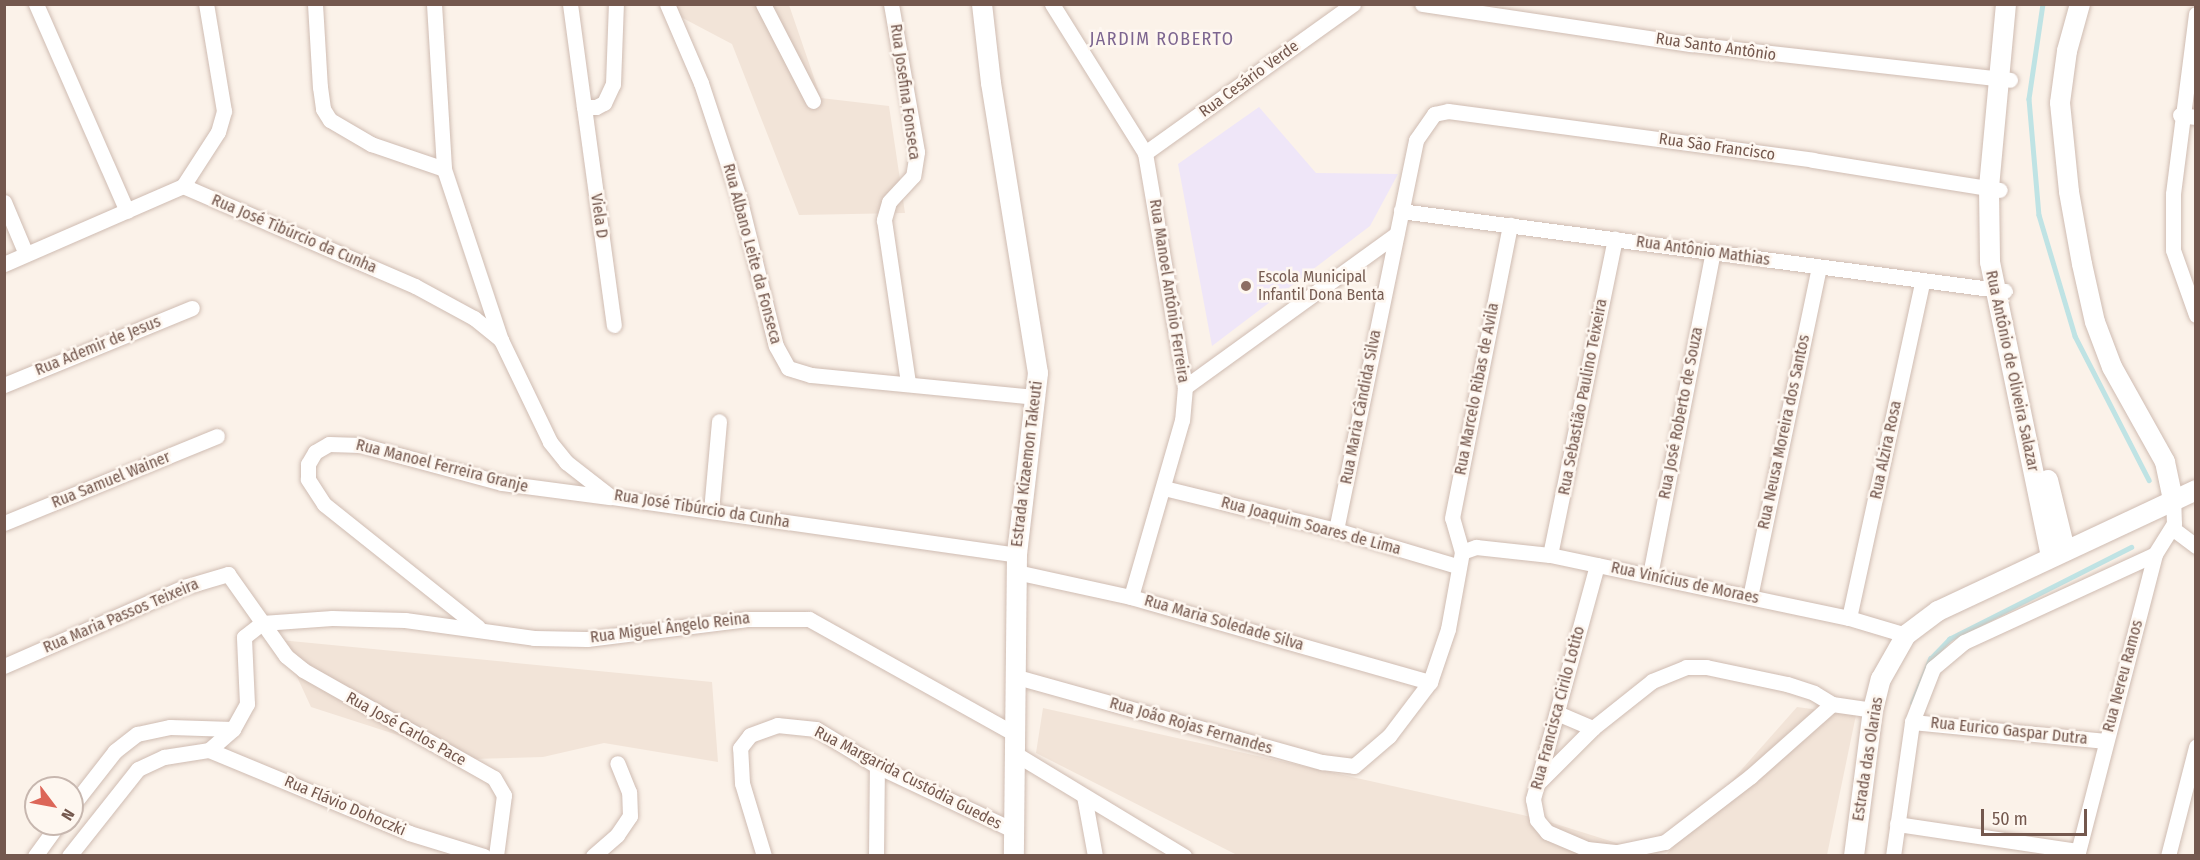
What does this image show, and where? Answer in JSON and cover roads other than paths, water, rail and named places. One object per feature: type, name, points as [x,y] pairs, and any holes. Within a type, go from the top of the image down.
[{"type":"main road","name":"Estrada Kizaemon Takeuti","points":[[982,4],[991,83],[1037,358],[1037,397],[1017,564],[1014,855]]},
{"type":"main road","name":"Rua Antônio de Oliveira Salazar","points":[[2005,80],[2006,4]]},
{"type":"main road","name":"Rua Antônio de Oliveira Salazar","points":[[2018,4],[2005,80],[1988,226],[2058,553]]},
{"type":"main road","points":[[2080,4],[2067,51],[2060,103],[2080,253],[2096,322],[2109,358],[2165,462],[2173,500]]},
{"type":"main road","name":"Estrada das Olarias","points":[[1854,855],[1873,710],[1881,679],[1906,634],[1938,611],[2196,490]]},
{"type":"street","points":[[36,4],[128,210]]},
{"type":"street","points":[[4,264],[183,186],[219,132],[224,111],[206,4]]},
{"type":"street","points":[[315,4],[320,87],[323,109],[330,120],[371,144],[444,170]]},
{"type":"street","points":[[434,4],[444,170],[501,340]]},
{"type":"street","points":[[570,4],[584,107],[604,103],[613,84],[616,4]]},
{"type":"street","name":"Rua Albano Leite da Fonseca","points":[[667,4],[701,83],[740,201],[780,358],[795,373],[1037,397]]},
{"type":"street","points":[[764,4],[813,100]]},
{"type":"street","name":"Rua Josefina Fonseca","points":[[891,4],[917,152],[913,176],[889,202],[884,220],[908,383]]},
{"type":"street","name":"Rua Manoel Antônio Ferreira","points":[[1052,4],[1145,153],[1185,387],[1182,420],[1131,597]]},
{"type":"street","name":"Rua Cesário Verde","points":[[1145,153],[1353,4]]},
{"type":"street","name":"Rua Santo Antônio","points":[[1422,4],[1702,45],[2005,80]]},
{"type":"street","points":[[2196,14],[2180,115],[2173,194],[2173,250],[2196,315]]},
{"type":"street","name":"Viela D","points":[[584,107],[614,325]]},
{"type":"street","name":"Rua São Francisco","points":[[1434,114],[1448,111],[1994,189]]},
{"type":"street","name":"Rua Maria Cândida Silva","points":[[1336,530],[1416,140],[1434,114]]},
{"type":"street","points":[[2180,115],[2196,117]]},
{"type":"street","name":"Rua José Tibúrcio da Cunha","points":[[183,186],[415,286],[474,318],[501,340],[550,442],[566,462],[611,497],[711,511],[1017,564]]},
{"type":"street","points":[[4,202],[26,254]]},
{"type":"street","name":"Rua Antônio Mathias","points":[[1401,211],[1922,282],[2000,290]]},
{"type":"street","name":"Rua Marcelo Ribas de Avila","points":[[1460,559],[1452,518],[1510,225]]},
{"type":"street","points":[[1185,387],[1396,234]]},
{"type":"street","name":"Rua Sebastião Paulino Teixeira","points":[[1551,555],[1615,239]]},
{"type":"street","name":"Rua José Roberto de Souza","points":[[1650,574],[1713,252]]},
{"type":"street","name":"Rua Neusa Moreira dos Santos","points":[[1750,597],[1819,267]]},
{"type":"street","name":"Rua Alzira Rosa","points":[[1849,618],[1922,282]]},
{"type":"street","name":"Rua Ademir de Jesus","points":[[4,385],[192,308]]},
{"type":"street","points":[[711,511],[719,421]]},
{"type":"street","name":"Rua Samuel Wainer","points":[[4,523],[217,436]]},
{"type":"street","name":"Rua Manoel Ferreira Granje","points":[[478,627],[324,504],[308,479],[308,464],[315,452],[329,444],[361,446],[502,483],[611,497]]},
{"type":"street","name":"Rua Joaquim Soares de Lima","points":[[1164,488],[1460,559]]},
{"type":"street","points":[[2173,500],[2172,528],[2196,546]]},
{"type":"street","name":"Rua Nereu Ramos","points":[[2077,853],[2155,554],[2172,528]]},
{"type":"street","name":"Rua Vinícius de Moraes","points":[[1460,559],[1476,547],[1551,555],[1650,574],[1849,618],[1906,634]]},
{"type":"street","points":[[1893,855],[1912,722],[1925,682],[1946,654],[1964,642],[2155,554]]},
{"type":"street","points":[[1430,682],[1448,629],[1460,559]]},
{"type":"street","name":"Rua Maria Soledade Silva","points":[[1017,564],[1430,682]]},
{"type":"street","name":"Rua Francisca Cirilo Lotito","points":[[1597,565],[1538,783],[1534,812],[1547,832],[1587,849],[1640,850],[1665,842],[1688,828],[1832,704]]},
{"type":"street","name":"Rua Maria Passos Teixeira","points":[[4,666],[184,587],[224,573],[236,583]]},
{"type":"street","name":"Rua José Carlos Pace","points":[[236,583],[261,623],[286,656],[303,670],[494,778],[504,795],[496,855]]},
{"type":"street","name":"Rua Miguel Ângelo Reina","points":[[261,623],[332,618],[478,627],[534,638],[587,639],[747,619],[809,619],[1014,744],[1084,796],[1184,855]]},
{"type":"street","points":[[69,855],[138,769],[164,757],[209,750],[233,729],[248,704],[244,637],[261,623]]},
{"type":"street","points":[[1538,783],[1593,728],[1652,681],[1686,667],[1706,667],[1787,684],[1814,693],[1832,704],[1873,710]]},
{"type":"street","name":"Rua João Rojas Fernandes","points":[[1017,677],[1322,762],[1354,766],[1365,760],[1415,706],[1430,682]]},
{"type":"street","points":[[1557,713],[1593,728]]},
{"type":"street","name":"Rua Eurico Gaspar Dutra","points":[[1912,722],[2106,741]]},
{"type":"street","name":"Rua Margarida Custódia Guedes","points":[[764,855],[739,758],[740,748],[750,735],[777,724],[816,729],[877,766],[1015,831]]},
{"type":"street","points":[[84,791],[115,751],[137,734],[170,727],[233,729]]},
{"type":"street","points":[[2168,855],[2196,747]]},
{"type":"street","name":"Rua Flávio Dohoczki","points":[[209,750],[409,833],[484,855]]},
{"type":"street","points":[[593,855],[618,835],[630,816],[629,792],[617,764]]},
{"type":"street","points":[[876,855],[877,766]]},
{"type":"street","points":[[1084,796],[1095,855]]},
{"type":"street","points":[[1897,824],[2077,853]]},
{"type":"street","points":[[35,855],[49,836]]},
{"type":"waterway","points":[[2043,4],[2029,99],[2039,215],[2075,336],[2149,480]]},
{"type":"waterway","points":[[1912,703],[1930,659],[1949,639],[2131,547]]},
{"type":"place","name":"Escola Municipal Infantil Dona Benta","points":[[1246,286]]},
{"type":"district","name":"JARDIM ROBERTO","points":[[1162,39]]}]
